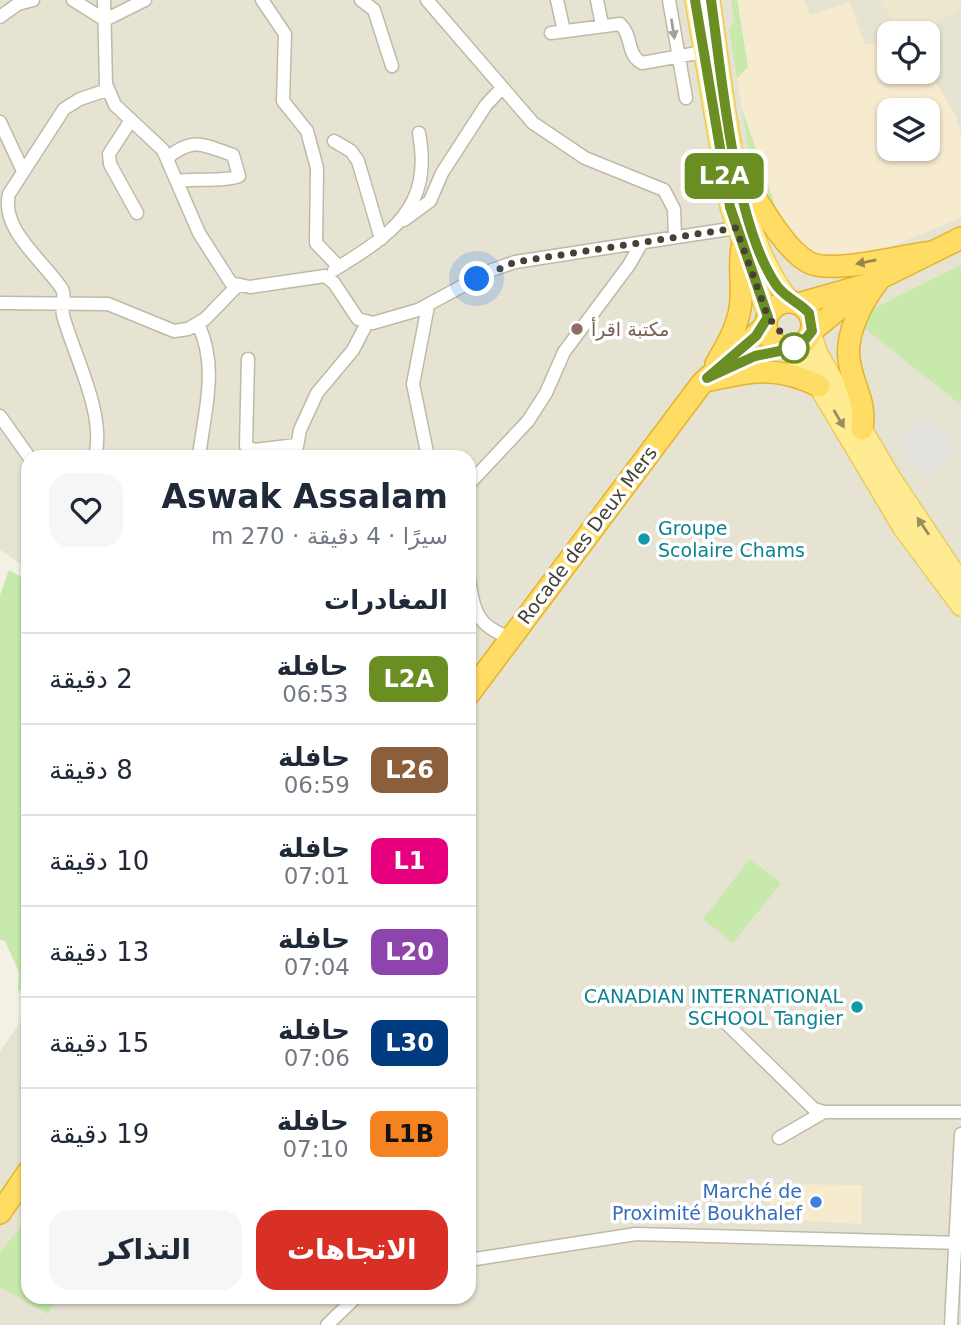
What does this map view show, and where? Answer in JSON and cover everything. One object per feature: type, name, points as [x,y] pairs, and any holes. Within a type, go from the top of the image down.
[{"type":"highway","points":[[738,170],[785,239],[801,258],[812,264],[840,267],[933,252]]},
{"type":"highway","points":[[707,377],[733,335],[738,319],[741,298],[739,237]]},
{"type":"highway","name":"Rocade des Deux Mers","points":[[476,684],[707,377],[741,351],[777,305],[795,303],[874,281],[961,238]]},
{"type":"highway","points":[[862,429],[864,407],[849,363],[849,350],[861,305],[874,281]]},
{"type":"highway","name":"Rocade des Deux Mers","points":[[707,377],[727,367],[785,348],[799,347],[812,332],[874,281]]},
{"type":"highway","points":[[795,303],[809,313],[812,332]]},
{"type":"highway","points":[[767,320],[770,339],[785,348]]},
{"type":"highway","points":[[707,377],[772,370],[792,373],[819,386]]},
{"type":"highway","points":[[0,1213],[21,1182]]},
{"type":"main road","points":[[695,0],[739,237],[767,320]]},
{"type":"main road","points":[[710,0],[738,170],[754,236],[777,286],[795,303]]},
{"type":"main road","points":[[812,332],[818,354],[891,478],[961,583]]},
{"type":"main road","points":[[785,348],[802,362],[819,386],[903,528],[961,606]]},
{"type":"street","points":[[0,17],[16,2],[33,0]]},
{"type":"street","points":[[73,0],[105,19]]},
{"type":"street","points":[[104,0],[107,90],[115,105],[159,144],[199,233],[228,279],[237,286],[263,286],[325,276],[381,239],[430,201],[442,173],[486,105],[502,88]]},
{"type":"street","points":[[105,19],[145,0]]},
{"type":"street","points":[[262,0],[285,34],[283,100],[307,131],[317,168],[316,243],[339,267]]},
{"type":"street","points":[[361,0],[374,10],[392,66]]},
{"type":"street","points":[[427,0],[533,123],[568,148],[605,168],[664,190],[674,209],[675,237]]},
{"type":"street","points":[[556,0],[557,32],[602,25],[624,27],[633,56],[638,62],[703,52]]},
{"type":"street","points":[[597,0],[602,25]]},
{"type":"street","points":[[669,0],[686,98]]},
{"type":"street","points":[[94,450],[89,390],[63,314],[63,292],[29,250],[3,209],[23,171],[64,109],[80,99],[107,90]]},
{"type":"street","points":[[131,120],[109,154],[110,164],[136,213]]},
{"type":"street","points":[[0,122],[23,171]]},
{"type":"street","points":[[404,220],[422,178],[419,132]]},
{"type":"street","points":[[334,141],[351,151],[358,161],[381,239]]},
{"type":"street","points":[[167,158],[186,144],[198,143],[233,155],[239,167],[239,176],[234,179],[177,181]]},
{"type":"street","points":[[296,450],[317,393],[353,349],[367,323],[428,306],[502,265],[675,237],[739,237]]},
{"type":"street","points":[[476,477],[528,421],[545,393],[564,352],[629,265],[641,243]]},
{"type":"street","points":[[325,276],[334,283],[349,309],[367,323]]},
{"type":"street","points":[[0,303],[108,304],[167,330],[180,330],[198,324],[237,286]]},
{"type":"street","points":[[427,450],[413,384],[428,306]]},
{"type":"street","points":[[198,324],[209,363],[208,410],[201,450]]},
{"type":"street","points":[[248,359],[246,446],[254,450]]},
{"type":"street","points":[[0,416],[24,450]]},
{"type":"street","points":[[476,611],[484,625]]},
{"type":"street","points":[[476,622],[510,638]]},
{"type":"street","points":[[728,1025],[807,1104],[824,1112],[961,1112]]},
{"type":"street","points":[[779,1138],[824,1112]]},
{"type":"street","points":[[951,1325],[958,1243],[961,1134]]},
{"type":"street","points":[[476,1259],[636,1234],[958,1243]]},
{"type":"street","points":[[327,1325],[349,1304]]},
{"type":"shaded area","points":[[0,0],[961,0],[961,1325],[0,1325],[0,1051],[21,1022],[21,1304],[476,1304],[476,450],[21,450],[21,564],[0,550]]},
{"type":"shaded area","points":[[737,0],[804,0],[810,15],[850,2],[865,45],[877,42],[877,84],[937,84],[955,114],[961,133],[961,218],[866,257],[808,256],[777,211],[742,109],[737,78],[748,67]]},
{"type":"shaded area","points":[[879,0],[961,0],[961,8],[940,21],[894,21]]},
{"type":"shaded area","points":[[930,416],[956,453],[923,478],[897,437]]},
{"type":"shaded area","name":"Marché de Proximité Boukhalef","points":[[770,1184],[862,1185],[862,1224],[769,1219]]},
{"type":"green space","points":[[731,0],[737,0],[748,67],[737,78],[729,28],[734,23]]},
{"type":"green space","points":[[742,109],[777,211],[752,175]]},
{"type":"green space","points":[[961,265],[961,405],[864,328],[870,310]]},
{"type":"green space","points":[[9,570],[21,577],[21,989],[18,993],[19,972],[5,941],[0,940],[0,595]]},
{"type":"green space","points":[[750,859],[781,883],[733,943],[703,919]]},
{"type":"green space","points":[[21,1226],[21,1299],[0,1287],[0,1253]]},
{"type":"green space","points":[[30,1304],[53,1304],[48,1314]]},
{"type":"bus line","name":"L2A","points":[[695,0],[730,207],[768,317],[756,336],[707,378],[755,356],[783,348],[799,347],[810,336],[812,328],[809,313],[791,302],[777,286],[764,261],[748,218],[711,0]]},
{"type":"place","name":"مكتبة اقرأ","points":[[577,329]]},
{"type":"place","name":"Groupe Scolaire Chams","points":[[644,539]]},
{"type":"place","name":"CANADIAN INTERNATIONAL SCHOOL Tangier","points":[[857,1007]]},
{"type":"place","name":"Marché de Proximité Boukhalef","points":[[816,1202]]},
{"type":"route","points":[[477,279],[502,265],[515,262],[736,228],[768,317],[794,348]]}]
